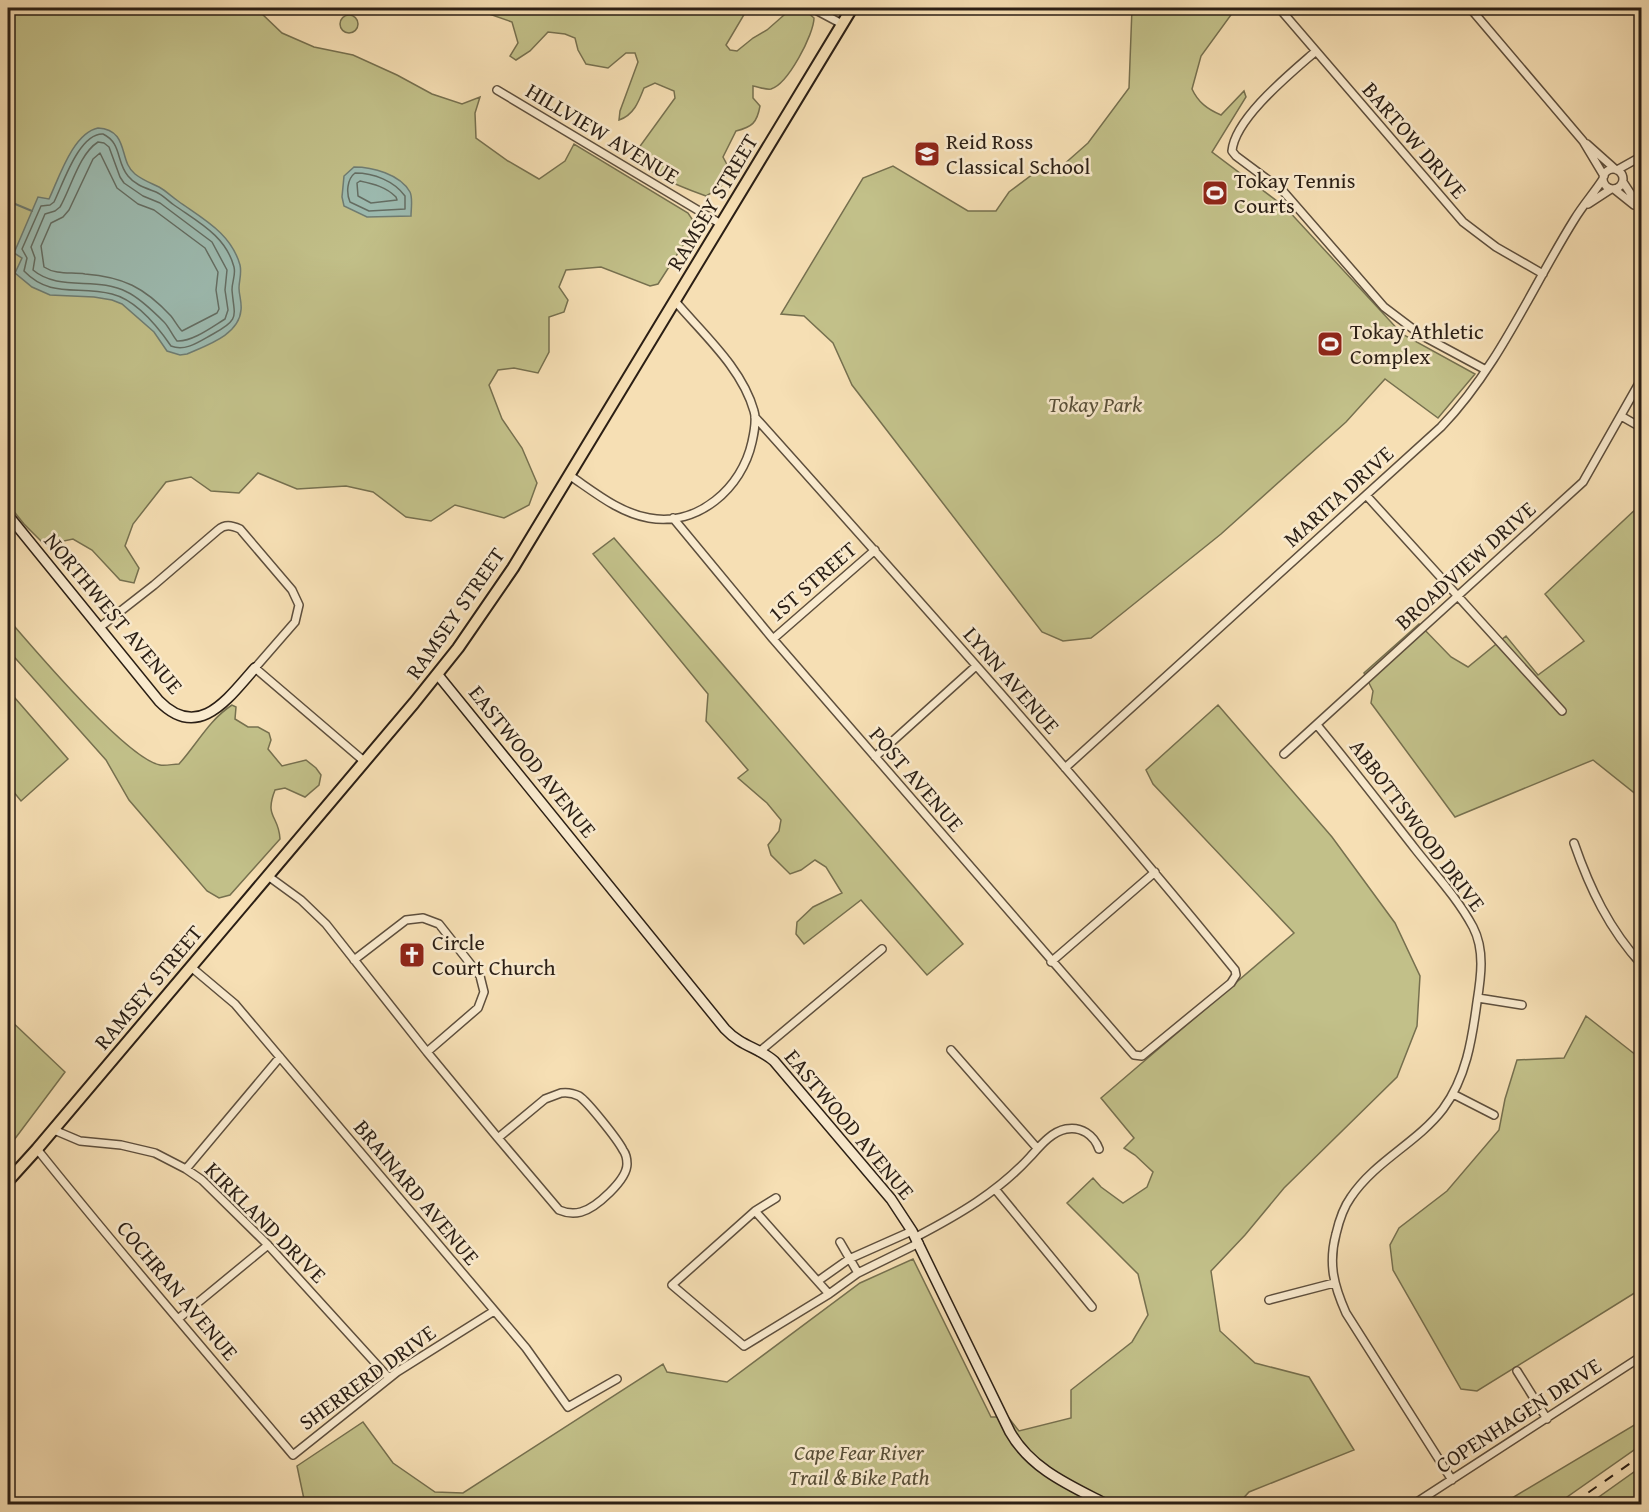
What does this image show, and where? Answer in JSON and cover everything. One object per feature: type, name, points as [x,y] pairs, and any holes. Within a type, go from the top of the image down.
[{"type":"main road","name":"RAMSEY STREET","points":[[8,1181],[54,1130],[438,675],[502,585],[852,8]]},
{"type":"street","points":[[812,8],[842,24]]},
{"type":"street","name":"BARTOW DRIVE","points":[[1279,8],[1463,222],[1496,247],[1543,274]]},
{"type":"street","points":[[1470,8],[1583,141],[1621,172],[1640,210]]},
{"type":"street","points":[[1316,51],[1264,98],[1234,141],[1232,151],[1241,161],[1283,191],[1384,307],[1421,335],[1486,370]]},
{"type":"street","name":"HILLVIEW AVENUE","points":[[497,90],[721,224]]},
{"type":"street","points":[[1583,141],[1604,177],[1605,185],[1640,210]]},
{"type":"street","points":[[1604,177],[1608,170],[1616,170],[1639,158]]},
{"type":"street","points":[[1612,189],[1620,187],[1639,158]]},
{"type":"street","name":"MARITA DRIVE","points":[[1065,768],[1441,427],[1471,393],[1486,370],[1575,218],[1604,177]]},
{"type":"street","name":"MARITA DRIVE","points":[[1584,207],[1612,189]]},
{"type":"street","points":[[569,475],[626,511],[648,518],[673,518],[690,514],[711,504],[732,486],[747,460],[753,438],[755,417],[748,395],[737,374],[675,301]]},
{"type":"street","name":"BROADVIEW DRIVE","points":[[1284,754],[1583,482],[1641,378]]},
{"type":"street","points":[[1621,416],[1641,428]]},
{"type":"street","name":"LYNN AVENUE","points":[[755,417],[875,550],[1065,768],[1155,872],[1236,972],[1231,983],[1140,1057]]},
{"type":"street","points":[[1366,495],[1562,711]]},
{"type":"street","name":"NORTHWEST AVENUE","points":[[8,515],[159,701],[172,712],[183,716],[200,716],[217,710],[255,669]]},
{"type":"street","name":"POST AVENUE","points":[[673,518],[773,639],[1051,962],[1130,1052],[1140,1057]]},
{"type":"street","points":[[99,628],[223,526],[235,526],[245,532],[292,590],[299,605],[295,622],[255,669],[365,762]]},
{"type":"street","name":"1ST STREET","points":[[773,639],[875,550]]},
{"type":"street","points":[[875,757],[976,666]]},
{"type":"street","name":"EASTWOOD AVENUE","points":[[438,675],[725,1029],[743,1045],[770,1057],[891,1199],[916,1237],[1016,1442],[1030,1460],[1059,1480],[1106,1504]]},
{"type":"street","name":"ABBOTTSWOOD DRIVE","points":[[1317,725],[1446,889],[1473,927],[1482,957],[1478,998],[1464,1068],[1453,1094],[1433,1120],[1371,1174],[1350,1197],[1344,1209],[1332,1251],[1334,1283],[1346,1313],[1452,1480]]},
{"type":"street","points":[[1574,843],[1592,892],[1607,920],[1641,964]]},
{"type":"street","points":[[1051,962],[1155,872]]},
{"type":"street","points":[[268,876],[314,911],[427,1052],[498,1138],[559,1210],[575,1213],[586,1210],[620,1184],[626,1174],[627,1162],[621,1147],[582,1099],[573,1093],[550,1096],[498,1138]]},
{"type":"street","points":[[354,960],[406,920],[423,918],[439,924],[480,976],[484,993],[478,1008],[427,1052]]},
{"type":"street","points":[[759,1052],[882,949]]},
{"type":"street","name":"BRAINARD AVENUE","points":[[191,967],[235,1004],[526,1348],[568,1407],[617,1379]]},
{"type":"street","points":[[1478,998],[1522,1005]]},
{"type":"street","points":[[951,1050],[1037,1148]]},
{"type":"street","points":[[186,1169],[280,1057]]},
{"type":"street","points":[[1453,1094],[1494,1115]]},
{"type":"street","points":[[776,1198],[755,1211],[672,1286],[744,1346],[916,1237],[964,1212],[995,1189],[1031,1157],[1037,1148],[1058,1132],[1075,1128],[1090,1134],[1099,1149]]},
{"type":"street","name":"KIRKLAND DRIVE","points":[[54,1130],[80,1141],[138,1148],[186,1169],[215,1191],[268,1245],[389,1378]]},
{"type":"street","name":"COCHRAN AVENUE","points":[[37,1149],[293,1455]]},
{"type":"street","points":[[995,1189],[1092,1307]]},
{"type":"street","points":[[755,1211],[830,1293]]},
{"type":"street","points":[[818,1281],[849,1259],[916,1237]]},
{"type":"street","points":[[840,1242],[858,1273]]},
{"type":"street","points":[[178,1319],[268,1245]]},
{"type":"street","points":[[1269,1300],[1334,1283]]},
{"type":"street","name":"SHERRERD DRIVE","points":[[293,1455],[389,1378],[494,1311]]},
{"type":"street","name":"COPENHAGEN DRIVE","points":[[1414,1504],[1641,1356]]},
{"type":"street","points":[[1517,1371],[1547,1419]]},
{"type":"green space","points":[[8,8],[234,8],[261,13],[282,33],[314,47],[353,55],[432,94],[462,104],[480,97],[475,113],[476,138],[508,161],[539,179],[565,161],[574,144],[688,213],[696,225],[658,284],[650,286],[601,267],[566,270],[559,287],[568,300],[564,312],[549,317],[549,352],[538,373],[514,368],[498,370],[489,385],[502,419],[522,448],[537,483],[529,505],[504,518],[455,505],[431,521],[406,517],[373,492],[346,486],[297,489],[258,473],[239,493],[211,491],[191,477],[166,482],[133,524],[125,546],[139,568],[134,583],[120,580],[92,550],[73,539],[45,545],[8,504]]},
{"type":"green space","points":[[472,8],[746,8],[726,45],[730,50],[737,51],[767,30],[792,8],[807,12],[814,18],[805,46],[785,78],[771,89],[753,86],[753,98],[760,106],[757,117],[750,126],[736,131],[723,157],[730,170],[720,188],[706,196],[649,170],[639,158],[638,149],[675,98],[674,91],[655,83],[644,88],[638,103],[629,115],[619,120],[620,111],[638,62],[635,53],[626,53],[608,68],[586,64],[578,50],[575,38],[548,32],[530,51],[516,60],[510,56],[518,43],[512,22]]},
{"type":"green space","name":"Tokay Park","points":[[1132,8],[1236,8],[1201,56],[1192,89],[1204,105],[1221,115],[1244,91],[1246,97],[1212,152],[1285,207],[1402,334],[1475,374],[1438,418],[1385,379],[1346,422],[1221,534],[1091,638],[1063,641],[1042,632],[852,385],[833,343],[804,316],[781,314],[863,178],[893,166],[968,211],[996,211],[1009,192],[1045,165],[1062,166],[1088,143],[1129,88]]},
{"type":"green space","points":[[349,15],[357,20],[358,24],[353,32],[349,33],[341,28],[340,24],[345,16]]},
{"type":"green space","points":[[1638,507],[1641,510],[1641,811],[1638,796],[1593,760],[1455,817],[1371,703],[1373,691],[1364,673],[1419,624],[1451,657],[1468,667],[1506,636],[1538,675],[1584,641],[1545,594]]},
{"type":"green space","points":[[614,538],[963,944],[927,975],[861,900],[804,944],[796,934],[797,922],[813,907],[842,893],[826,867],[815,860],[801,870],[790,874],[771,855],[768,845],[779,831],[781,820],[767,803],[738,778],[748,770],[706,721],[708,694],[593,554]]},
{"type":"green space","points":[[8,619],[81,701],[126,744],[145,758],[160,765],[179,764],[210,725],[232,705],[236,707],[235,719],[248,727],[258,727],[269,733],[271,740],[268,749],[282,766],[306,760],[316,768],[321,775],[319,785],[305,797],[285,788],[275,790],[271,811],[280,839],[230,895],[219,898],[207,891],[129,800],[106,760],[8,650]]},
{"type":"green space","points":[[8,690],[68,759],[21,801],[8,785]]},
{"type":"green space","name":"Cape Fear River Trail & Bike Path","points":[[1218,705],[1332,837],[1395,923],[1420,976],[1417,1026],[1397,1077],[1284,1188],[1211,1271],[1220,1331],[1255,1363],[1309,1377],[1354,1450],[1249,1492],[1238,1504],[305,1504],[297,1466],[363,1422],[393,1463],[435,1492],[463,1493],[663,1364],[667,1372],[727,1382],[860,1283],[913,1259],[991,1417],[1008,1417],[1019,1431],[1071,1418],[1071,1390],[1132,1342],[1148,1315],[1138,1274],[1067,1203],[1093,1178],[1123,1203],[1147,1187],[1153,1172],[1124,1148],[1134,1138],[1101,1098],[1294,933],[1153,784],[1146,770]]},
{"type":"green space","points":[[1586,1016],[1641,1059],[1641,1289],[1477,1391],[1461,1389],[1393,1270],[1390,1245],[1399,1228],[1447,1191],[1499,1130],[1505,1099],[1517,1060],[1564,1058]]},
{"type":"green space","points":[[8,1018],[65,1072],[8,1148]]},
{"type":"green space","points":[[1641,1421],[1641,1445],[1557,1504],[1502,1504]]},
{"type":"green space","points":[[1641,1467],[1641,1504],[1589,1504]]},
{"type":"water","points":[[98,128],[115,134],[135,174],[162,189],[215,228],[223,235],[236,254],[241,271],[239,319],[235,326],[221,338],[187,354],[180,355],[167,351],[154,332],[122,304],[94,297],[50,295],[32,287],[15,273],[22,258],[14,253],[38,197],[49,199],[74,147],[81,138]]},
{"type":"water","points":[[354,167],[377,170],[400,180],[411,194],[411,216],[367,217],[344,206],[342,197],[344,176]]},
{"type":"waterway","points":[[8,201],[32,211]]},
{"type":"railway","points":[[1572,1504],[1642,1455]]},
{"type":"place","name":"Reid Ross Classical School","points":[[927,154]]},
{"type":"place","name":"Tokay Tennis Courts","points":[[1215,193]]},
{"type":"place","name":"Tokay Athletic Complex","points":[[1330,344]]},
{"type":"place","name":"Circle Court Church","points":[[412,955]]}]
